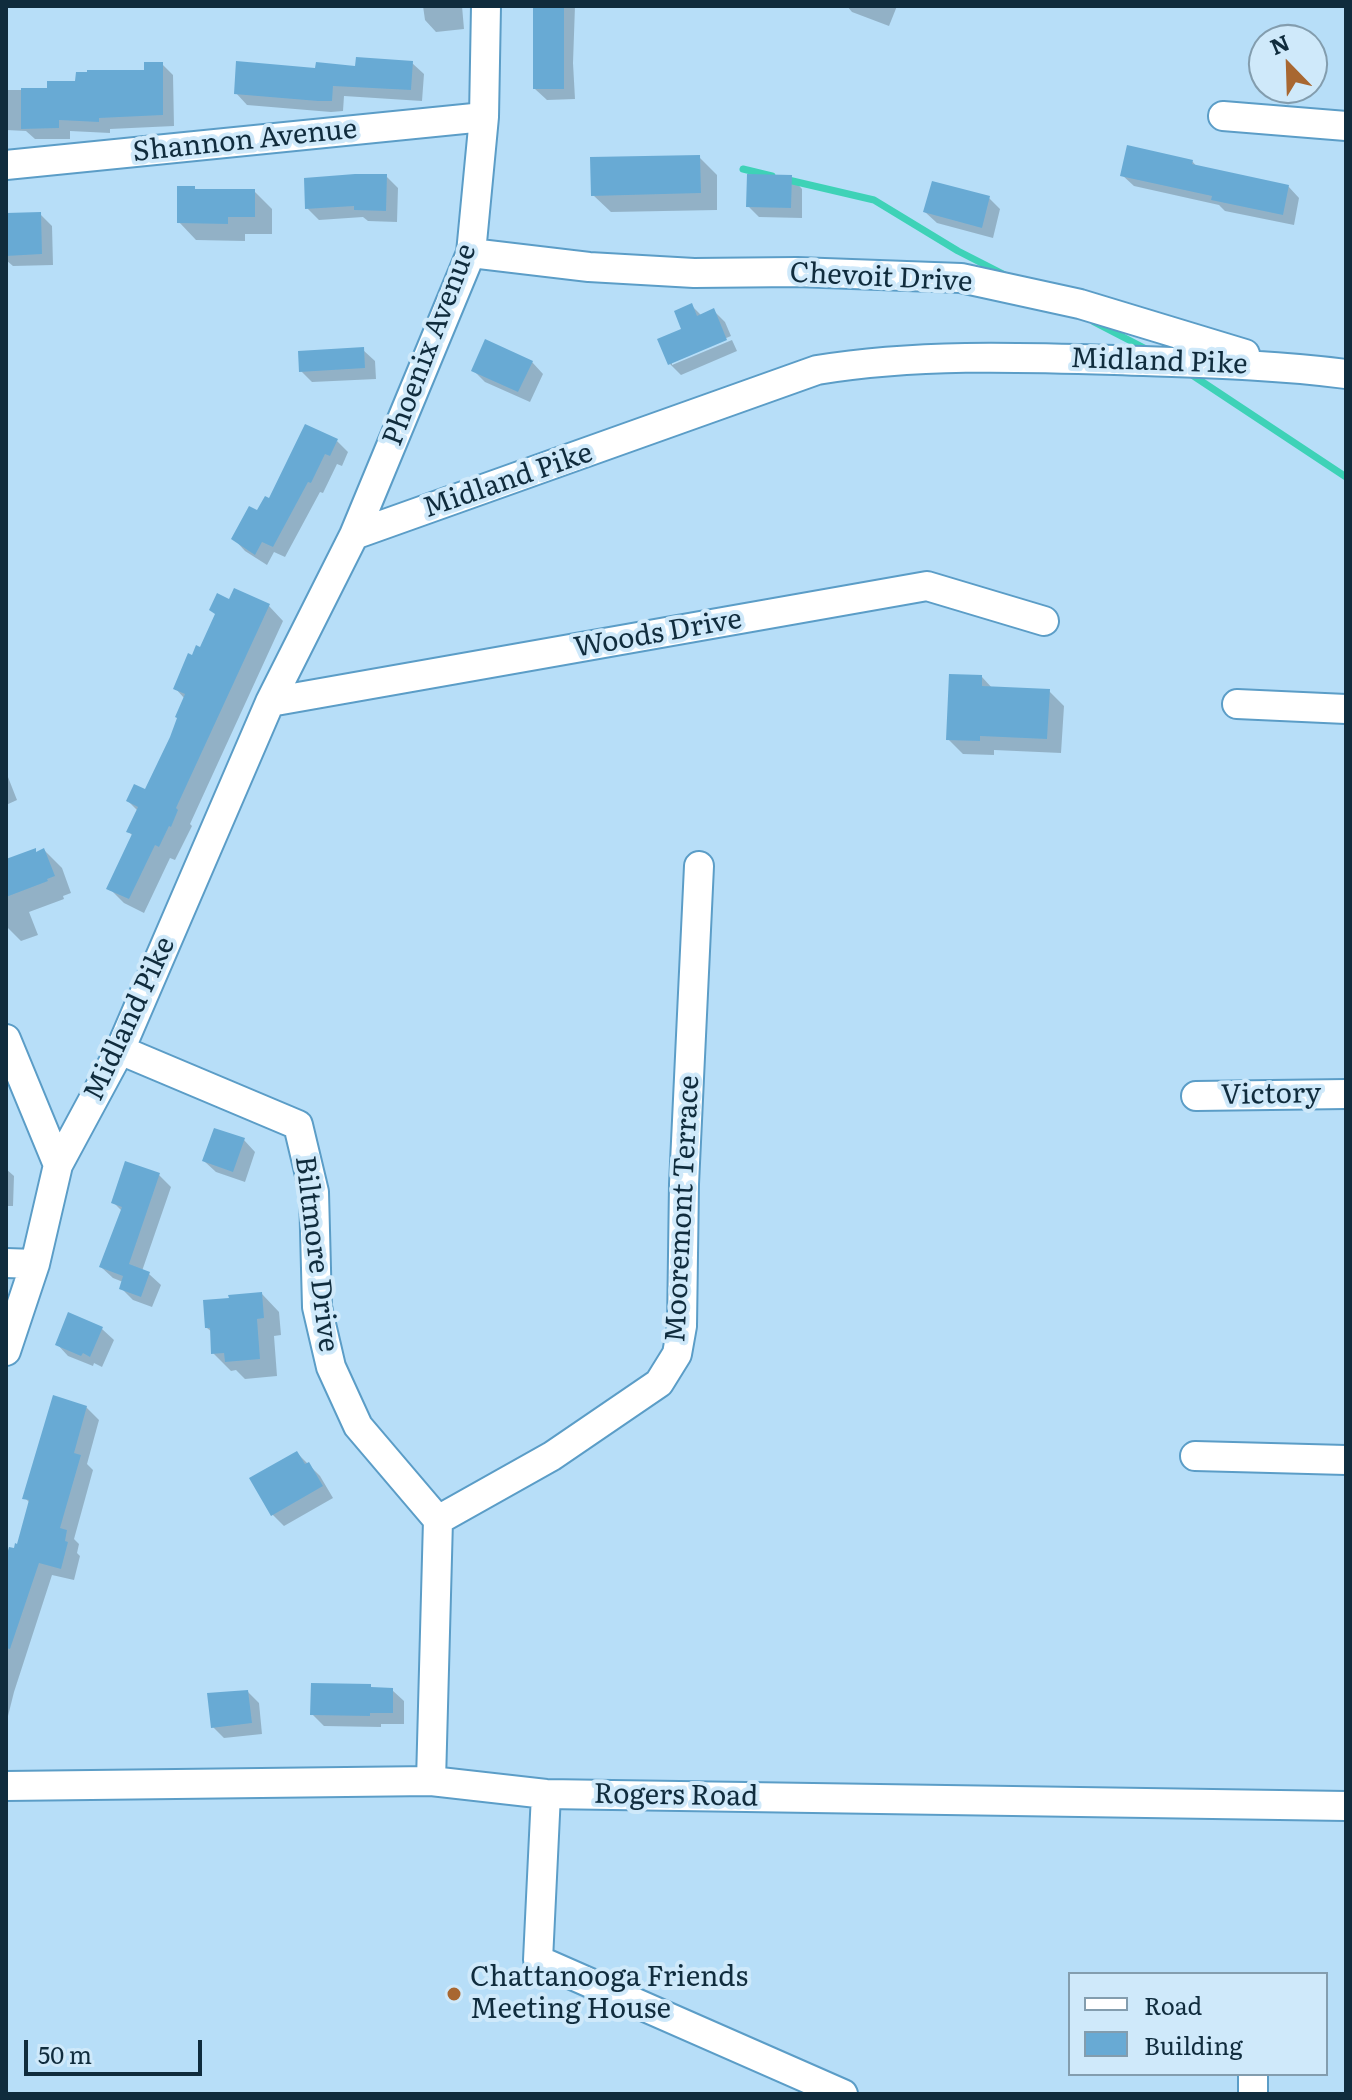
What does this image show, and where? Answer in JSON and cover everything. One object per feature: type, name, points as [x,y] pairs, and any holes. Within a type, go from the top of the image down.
[{"type":"street","name":"Phoenix Avenue","points":[[354,535],[471,253],[484,117],[486,6]]},
{"type":"street","points":[[1223,116],[1346,126]]},
{"type":"street","name":"Shannon Avenue","points":[[6,165],[484,117]]},
{"type":"street","name":"Chevoit Drive","points":[[471,253],[649,271],[961,278],[1080,304],[1280,365]]},
{"type":"street","name":"Midland Pike","points":[[6,1351],[35,1264],[58,1165],[120,1050],[270,702],[354,535],[817,370],[861,362],[1009,357],[1280,365],[1346,374]]},
{"type":"street","name":"Woods Drive","points":[[270,702],[927,586],[1044,621]]},
{"type":"street","points":[[1237,704],[1346,709]]},
{"type":"street","name":"Mooremont Terrace","points":[[438,1520],[552,1456],[659,1383],[677,1354],[682,1326],[684,1184],[699,866]]},
{"type":"street","points":[[6,1039],[58,1165]]},
{"type":"street","name":"Biltmore Drive","points":[[120,1050],[298,1125],[314,1192],[317,1307],[331,1367],[358,1426],[438,1520]]},
{"type":"street","name":"Victory","points":[[1196,1096],[1346,1094]]},
{"type":"street","points":[[6,1263],[35,1264]]},
{"type":"street","points":[[1195,1456],[1346,1460]]},
{"type":"street","points":[[431,1781],[438,1520]]},
{"type":"street","name":"Rogers Road","points":[[6,1786],[431,1781],[546,1794],[1346,1806]]},
{"type":"street","points":[[546,1794],[538,1960],[843,2094]]},
{"type":"building","points":[[533,6],[564,6],[564,89],[533,89]]},
{"type":"building","points":[[356,57],[413,61],[411,90],[333,86],[332,101],[234,94],[236,61],[315,68],[316,62],[355,66]]},
{"type":"building","points":[[144,62],[163,62],[163,115],[99,118],[99,122],[59,120],[59,128],[21,129],[21,88],[47,88],[47,81],[75,81],[76,72],[87,70],[144,70]]},
{"type":"building","points":[[1127,145],[1193,160],[1192,164],[1289,185],[1283,215],[1120,176]]},
{"type":"building","points":[[700,155],[701,193],[591,196],[590,157]]},
{"type":"building","points":[[387,174],[386,211],[354,210],[354,206],[305,209],[304,178]]},
{"type":"building","points":[[747,174],[792,175],[791,208],[746,207]]},
{"type":"building","points":[[932,181],[990,196],[982,228],[923,212]]},
{"type":"building","points":[[177,186],[255,189],[255,217],[228,217],[228,224],[177,223]]},
{"type":"building","points":[[41,212],[42,254],[6,256],[6,213]]},
{"type":"building","points":[[692,303],[697,316],[714,308],[727,340],[668,365],[657,339],[681,329],[674,311]]},
{"type":"building","points":[[485,339],[533,361],[518,392],[471,371]]},
{"type":"building","points":[[364,347],[365,368],[299,372],[298,351]]},
{"type":"building","points":[[305,424],[338,439],[330,456],[325,454],[311,483],[308,482],[273,547],[262,542],[255,555],[231,539],[249,506],[257,510],[265,496],[269,498]]},
{"type":"building","points":[[234,588],[270,604],[176,808],[178,810],[171,827],[159,847],[155,845],[129,899],[106,889],[132,834],[126,832],[138,807],[126,801],[134,784],[145,789],[170,737],[185,694],[173,689],[188,653],[192,655],[196,645],[200,647],[215,614],[209,610],[217,593],[229,599]]},
{"type":"building","points":[[949,674],[982,675],[982,686],[1050,689],[1047,739],[980,736],[980,741],[946,740]]},
{"type":"building","points":[[36,848],[36,852],[44,848],[55,876],[6,897],[6,859]]},
{"type":"building","points":[[214,1128],[245,1138],[233,1172],[202,1161]]},
{"type":"building","points":[[125,1161],[160,1173],[129,1264],[150,1272],[141,1297],[119,1289],[123,1276],[99,1267],[122,1207],[111,1203]]},
{"type":"building","points":[[262,1292],[264,1318],[257,1319],[260,1359],[225,1362],[224,1353],[211,1354],[210,1328],[205,1328],[203,1300]]},
{"type":"building","points":[[68,1312],[103,1327],[90,1357],[55,1345]]},
{"type":"building","points":[[53,1395],[87,1406],[74,1453],[81,1455],[60,1528],[67,1530],[65,1541],[68,1542],[61,1569],[39,1563],[10,1649],[6,1648],[6,1558],[9,1547],[14,1548],[17,1544],[29,1500],[22,1499]]},
{"type":"building","points":[[297,1451],[305,1464],[309,1462],[323,1486],[271,1516],[249,1478]]},
{"type":"building","points":[[311,1683],[371,1684],[371,1687],[393,1688],[393,1713],[370,1713],[370,1716],[310,1715]]},
{"type":"building","points":[[248,1690],[252,1723],[211,1728],[207,1693]]},
{"type":"waterway","points":[[743,169],[772,176]]},
{"type":"waterway","points":[[784,179],[874,200],[958,251],[1005,275]]},
{"type":"waterway","points":[[1094,322],[1150,351]]},
{"type":"waterway","points":[[1189,373],[1346,477]]},
{"type":"place","name":"Chattanooga Friends Meeting House","points":[[454,1994]]}]
